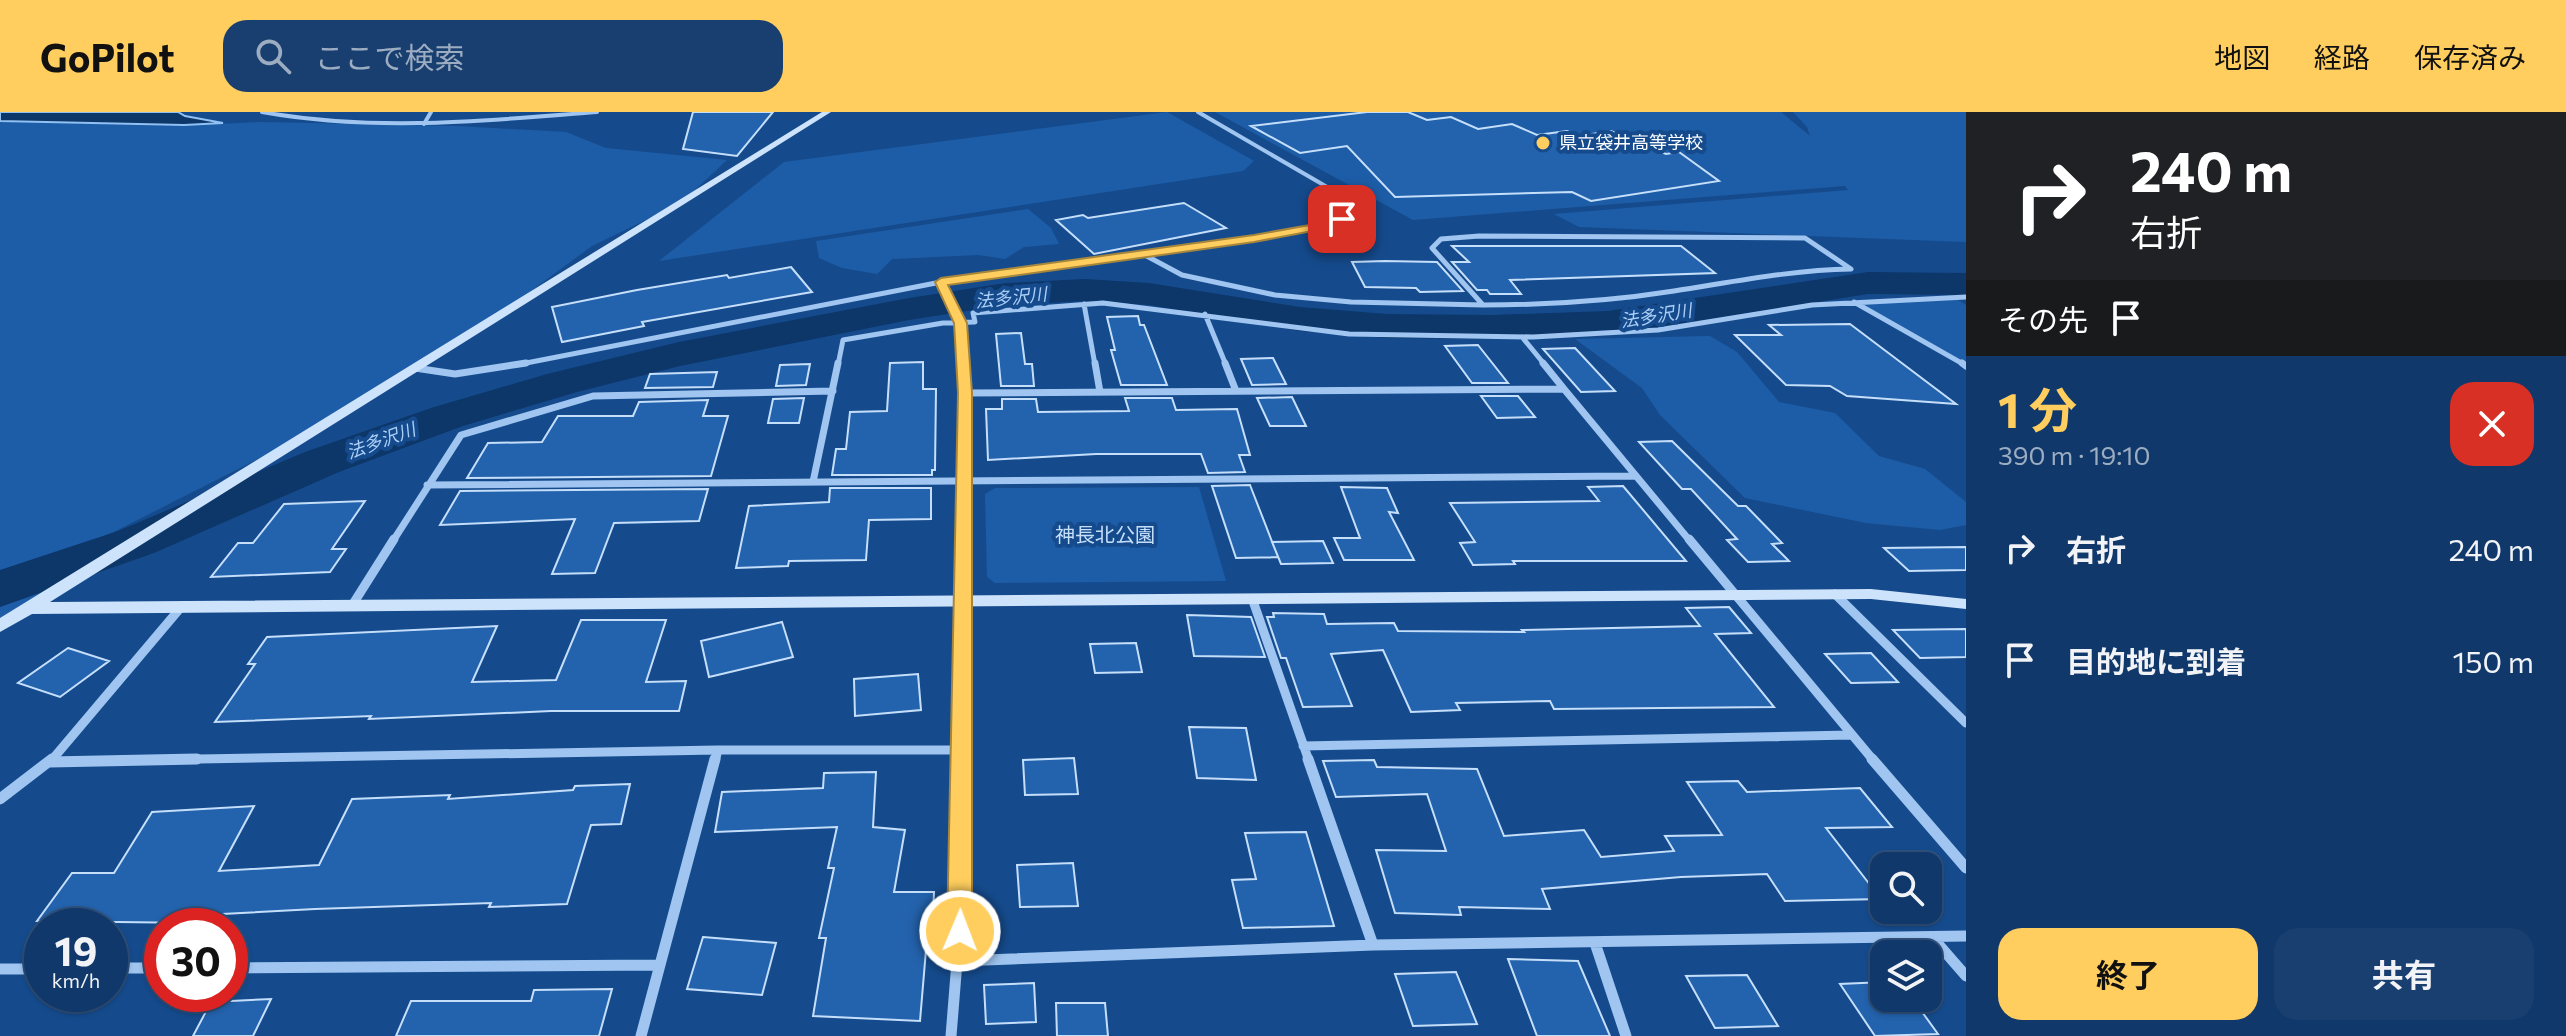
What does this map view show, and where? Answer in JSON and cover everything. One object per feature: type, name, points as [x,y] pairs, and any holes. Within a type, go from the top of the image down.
[{"type":"street","points":[[262,112],[328,123],[424,124],[597,112]]},
{"type":"street","points":[[424,124],[431,112]]},
{"type":"street","points":[[0,626],[822,112]]},
{"type":"street","points":[[415,368],[455,374],[478,373],[941,282],[1323,226],[1342,219],[1346,210],[1344,200],[1334,191],[1198,112]]},
{"type":"street","points":[[1143,254],[1182,275],[1275,295],[1351,302],[1483,305],[1548,304],[1669,292],[1810,270],[1851,269],[1805,238],[1479,236],[1441,239],[1432,248],[1483,305]]},
{"type":"street","points":[[941,282],[961,323],[965,393],[962,480],[964,750],[959,961],[951,1036]]},
{"type":"street","points":[[813,482],[843,340],[943,323],[975,322],[973,313],[1103,303],[1349,334],[1522,337],[1658,330],[1853,301],[1966,297]]},
{"type":"street","points":[[1853,301],[1966,366]]},
{"type":"street","points":[[1084,304],[1100,392]]},
{"type":"street","points":[[1205,314],[1236,391]]},
{"type":"street","points":[[1522,337],[1851,735],[1966,868]]},
{"type":"street","points":[[965,393],[1564,389]]},
{"type":"street","points":[[353,604],[461,435],[593,396],[833,391]]},
{"type":"street","points":[[427,485],[1636,476]]},
{"type":"street","points":[[31,607],[1253,601],[1835,594],[1884,595],[1966,604]]},
{"type":"street","points":[[1835,594],[1966,723]]},
{"type":"street","points":[[1253,601],[1373,945]]},
{"type":"street","points":[[0,799],[50,762],[182,606]]},
{"type":"street","points":[[1303,746],[1851,735]]},
{"type":"street","points":[[50,762],[718,750],[964,750]]},
{"type":"street","points":[[641,1036],[718,750]]},
{"type":"street","points":[[959,961],[1373,945],[1966,936]]},
{"type":"street","points":[[1932,937],[1966,976]]},
{"type":"street","points":[[1595,943],[1626,1036]]},
{"type":"street","points":[[248,968],[659,965]]},
{"type":"street","points":[[0,969],[24,969]]},
{"type":"green space","points":[[1167,112],[1254,161],[1243,171],[659,261],[784,162]]},
{"type":"green space","points":[[1215,112],[1781,112],[1810,136],[1807,127],[1793,112],[1966,112],[1966,242],[1579,227],[1554,214],[1848,190],[1845,186],[1413,220]]},
{"type":"green space","points":[[0,121],[171,126],[259,122],[458,126],[566,132],[606,148],[727,160],[681,203],[592,246],[483,326],[325,425],[78,550],[75,572],[0,620]]},
{"type":"green space","points":[[1028,209],[1051,228],[1059,244],[1024,247],[1005,259],[978,255],[892,259],[877,274],[842,268],[819,258],[816,241]]},
{"type":"green space","points":[[1953,297],[1966,305],[1966,365],[1853,301]]},
{"type":"green space","points":[[1710,336],[1737,352],[1779,402],[1835,413],[1879,456],[1925,469],[1966,502],[1966,525],[1940,530],[1866,523],[1745,498],[1660,415],[1642,388],[1575,339]]},
{"type":"green space","name":"神長北公園","points":[[1199,487],[1226,581],[995,583],[987,577],[985,494],[995,488]]},
{"type":"shaded area","points":[[0,112],[178,112],[223,123],[0,121]]},
{"type":"building","points":[[693,112],[773,112],[737,156],[683,149]]},
{"type":"building","points":[[1367,112],[1408,112],[1427,120],[1451,117],[1478,129],[1512,124],[1537,135],[1567,131],[1579,136],[1611,131],[1666,154],[1679,152],[1719,181],[1591,201],[1572,192],[1395,197],[1347,146],[1300,153],[1251,126]]},
{"type":"building","points":[[1184,203],[1226,228],[1094,254],[1056,220],[1083,215],[1088,218]]},
{"type":"building","points":[[1452,246],[1681,246],[1715,273],[1510,280],[1521,294],[1490,294],[1487,290],[1477,290],[1452,262],[1469,262]]},
{"type":"building","points":[[1352,262],[1437,262],[1463,291],[1420,292],[1416,288],[1365,287]]},
{"type":"building","points":[[791,267],[812,292],[642,322],[644,326],[562,342],[552,307],[637,290]]},
{"type":"building","points":[[1138,316],[1167,385],[1121,385],[1111,350],[1115,350],[1107,317]]},
{"type":"building","points":[[1850,324],[1956,404],[1847,396],[1830,386],[1786,385],[1735,335],[1781,335],[1769,325]]},
{"type":"building","points":[[1021,333],[1025,364],[1032,364],[1034,386],[1001,386],[996,334]]},
{"type":"building","points":[[1478,345],[1508,383],[1472,383],[1445,346]]},
{"type":"building","points":[[1575,348],[1615,391],[1581,392],[1543,349]]},
{"type":"building","points":[[1273,358],[1286,384],[1252,385],[1241,359]]},
{"type":"building","points":[[923,362],[923,389],[936,389],[935,470],[932,470],[932,475],[832,475],[836,449],[846,449],[850,412],[887,411],[890,363]]},
{"type":"building","points":[[810,364],[806,385],[776,386],[780,365]]},
{"type":"building","points":[[717,372],[713,387],[645,388],[650,374]]},
{"type":"building","points":[[1481,396],[1518,396],[1535,417],[1497,418]]},
{"type":"building","points":[[1292,397],[1306,426],[1270,426],[1257,398]]},
{"type":"building","points":[[804,398],[799,423],[768,423],[773,399]]},
{"type":"building","points":[[1125,398],[1172,398],[1176,410],[1237,409],[1250,455],[1239,455],[1245,472],[1208,473],[1201,454],[1096,454],[988,460],[986,409],[1002,409],[1002,399],[1036,399],[1038,412],[1129,411]]},
{"type":"building","points":[[708,400],[703,416],[728,416],[711,476],[467,478],[488,443],[542,442],[558,416],[633,416],[639,402]]},
{"type":"building","points":[[1672,441],[1738,506],[1746,506],[1782,543],[1772,544],[1789,561],[1748,562],[1727,540],[1737,539],[1691,489],[1682,489],[1639,442]]},
{"type":"building","points":[[1250,485],[1278,557],[1236,558],[1212,486]]},
{"type":"building","points":[[1623,486],[1686,561],[1513,561],[1515,564],[1473,565],[1460,543],[1475,542],[1450,503],[1599,501],[1588,487]]},
{"type":"building","points":[[1341,487],[1387,488],[1398,513],[1389,512],[1414,560],[1344,560],[1334,538],[1360,538]]},
{"type":"building","points":[[830,488],[931,488],[931,519],[869,520],[866,560],[789,561],[788,566],[736,568],[749,506],[829,502]]},
{"type":"building","points":[[708,489],[699,521],[614,523],[595,573],[552,574],[575,519],[440,525],[460,491]]},
{"type":"building","points":[[365,501],[332,549],[346,549],[330,572],[211,577],[238,543],[253,543],[284,504]]},
{"type":"building","points":[[1323,541],[1333,563],[1281,564],[1272,542]]},
{"type":"building","points":[[1966,547],[1966,570],[1909,571],[1884,548]]},
{"type":"building","points":[[1729,607],[1751,633],[1715,634],[1774,707],[1554,709],[1550,701],[1456,703],[1460,710],[1411,712],[1383,650],[1331,654],[1352,706],[1303,707],[1286,658],[1281,658],[1267,617],[1274,617],[1273,613],[1324,614],[1327,624],[1394,623],[1398,631],[1524,632],[1522,630],[1700,626],[1686,608]]},
{"type":"building","points":[[1187,615],[1251,617],[1265,657],[1194,656]]},
{"type":"building","points":[[581,620],[666,620],[646,682],[686,681],[679,711],[551,711],[215,722],[255,664],[248,664],[267,637],[497,626],[472,682],[556,680]]},
{"type":"building","points":[[782,622],[793,657],[709,677],[701,641]]},
{"type":"building","points":[[1966,629],[1966,657],[1920,658],[1893,630]]},
{"type":"building","points":[[1136,643],[1142,672],[1095,673],[1090,644]]},
{"type":"building","points":[[68,648],[109,661],[60,697],[18,683]]},
{"type":"building","points":[[1871,653],[1898,682],[1851,683],[1825,654]]},
{"type":"building","points":[[918,674],[921,710],[855,716],[854,679]]},
{"type":"building","points":[[1189,727],[1246,728],[1256,780],[1197,778]]},
{"type":"building","points":[[1074,758],[1078,794],[1025,795],[1023,760]]},
{"type":"building","points":[[1374,760],[1377,767],[1477,769],[1504,836],[1584,830],[1601,857],[1674,851],[1665,836],[1722,835],[1687,782],[1738,781],[1747,792],[1860,788],[1892,827],[1826,828],[1870,885],[1870,899],[1785,901],[1767,874],[1681,877],[1542,889],[1550,909],[1459,907],[1461,915],[1395,913],[1376,850],[1446,851],[1427,794],[1336,797],[1323,761]]},
{"type":"building","points":[[876,772],[873,827],[905,830],[894,892],[934,892],[932,938],[927,938],[920,1021],[813,1016],[826,938],[819,938],[834,868],[828,868],[837,827],[715,832],[722,792],[823,788],[824,773]]},
{"type":"building","points":[[630,784],[621,824],[591,825],[567,904],[489,907],[491,903],[248,913],[248,908],[144,908],[144,922],[128,922],[128,908],[46,908],[72,873],[114,873],[152,812],[254,806],[219,871],[319,865],[352,799],[450,795],[448,799],[573,790],[575,786]]},
{"type":"building","points":[[1306,832],[1334,926],[1243,928],[1232,880],[1256,879],[1245,833]]},
{"type":"building","points":[[1073,863],[1078,906],[1020,907],[1017,865]]},
{"type":"building","points":[[703,937],[776,943],[762,995],[687,989]]},
{"type":"building","points":[[1508,959],[1578,961],[1610,1036],[1537,1036]]},
{"type":"building","points":[[1456,972],[1477,1024],[1413,1026],[1395,974]]},
{"type":"building","points":[[1747,975],[1778,1026],[1715,1028],[1686,976]]},
{"type":"building","points":[[1034,983],[1036,1022],[986,1024],[984,985]]},
{"type":"building","points":[[1870,983],[1870,1012],[1922,1012],[1938,1034],[1875,1036],[1840,984]]},
{"type":"building","points":[[612,989],[599,1036],[396,1036],[411,1001],[531,1001],[534,990]]},
{"type":"building","points":[[271,999],[253,1036],[193,1036],[206,1012],[248,1012],[248,1000]]},
{"type":"building","points":[[1056,1003],[1105,1003],[1108,1036],[1057,1036]]},
{"type":"waterway","name":"法多沢川","points":[[0,589],[136,542],[322,462],[447,417],[562,383],[679,354],[909,309],[1006,294],[1085,290],[1149,294],[1300,319],[1387,326],[1492,327],[1608,323],[1868,283],[1966,284]]},
{"type":"place","name":"県立袋井高等学校","points":[[1543,143]]},
{"type":"route","points":[[960,931],[965,393],[961,323],[941,282],[1254,239],[1323,226],[1342,219]]}]
